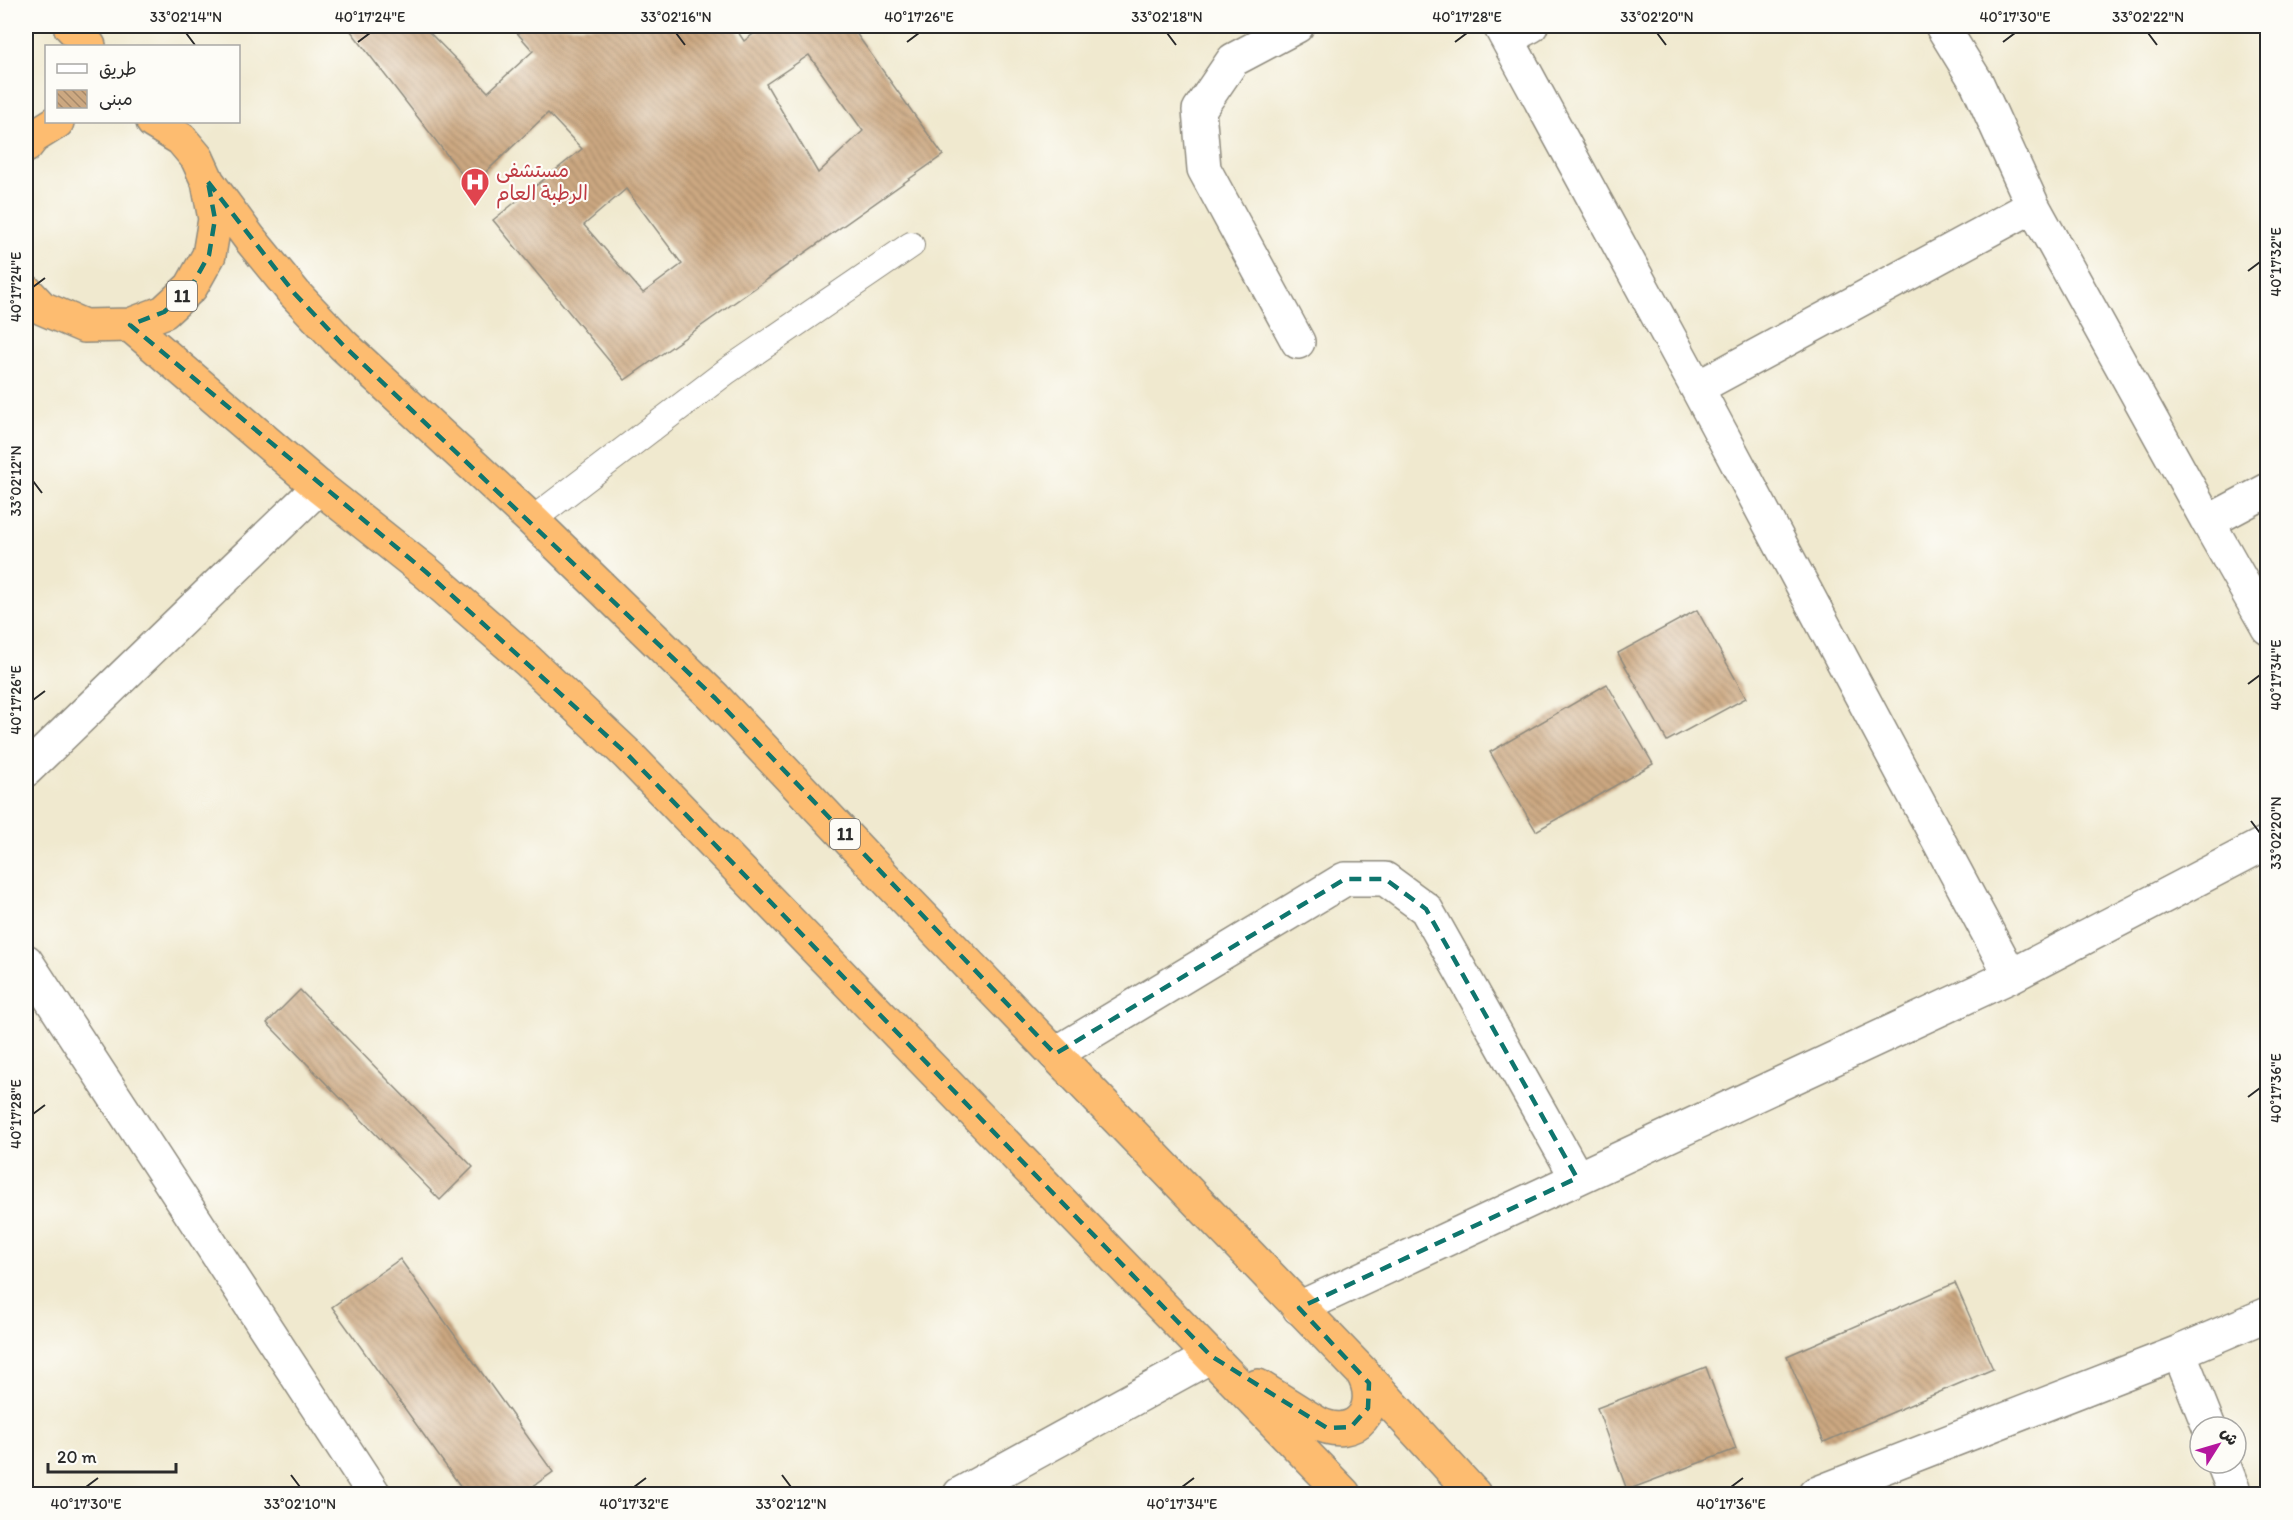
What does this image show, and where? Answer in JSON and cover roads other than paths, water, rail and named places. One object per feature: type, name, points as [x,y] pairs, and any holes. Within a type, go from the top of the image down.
[{"type":"highway","points":[[70,26],[88,45]]},
{"type":"highway","points":[[26,146],[33,137],[55,123]]},
{"type":"highway","name":"11","points":[[158,123],[180,139],[192,152],[208,182],[250,239],[295,294],[343,345],[532,520],[715,698],[1362,1372],[1474,1494]]},
{"type":"highway","name":"11","points":[[26,291],[42,308],[84,326],[130,326],[164,312],[191,287],[209,255],[215,219],[208,182]]},
{"type":"highway","points":[[130,326],[319,487],[426,572],[628,755],[1344,1494]]},
{"type":"highway","points":[[1211,1356],[1317,1423],[1339,1430],[1351,1427],[1362,1419],[1368,1408],[1371,1396],[1369,1383],[1362,1372]]},
{"type":"street","points":[[1297,26],[1233,60],[1198,110],[1204,170],[1298,342]]},
{"type":"street","points":[[1942,26],[1977,83],[2033,206],[2268,628]]},
{"type":"street","points":[[1513,30],[1697,388],[2011,976]]},
{"type":"street","points":[[1697,388],[2033,206]]},
{"type":"street","points":[[26,770],[319,487]]},
{"type":"street","points":[[2208,522],[2268,490]]},
{"type":"street","points":[[1299,1308],[2011,976],[2268,842]]},
{"type":"street","points":[[1055,1054],[1346,879],[1385,879],[1426,909],[1576,1178]]},
{"type":"street","points":[[26,961],[374,1494]]},
{"type":"street","points":[[1815,1494],[2179,1352],[2268,1314]]},
{"type":"street","points":[[2179,1352],[2204,1415]]},
{"type":"street","points":[[960,1494],[1211,1356]]},
{"type":"street","points":[[2228,1475],[2235,1494]]},
{"type":"lane","points":[[532,520],[727,371],[911,244]]},
{"type":"place","name":"مستشفى الرطبة العام","points":[[475,208]]}]
